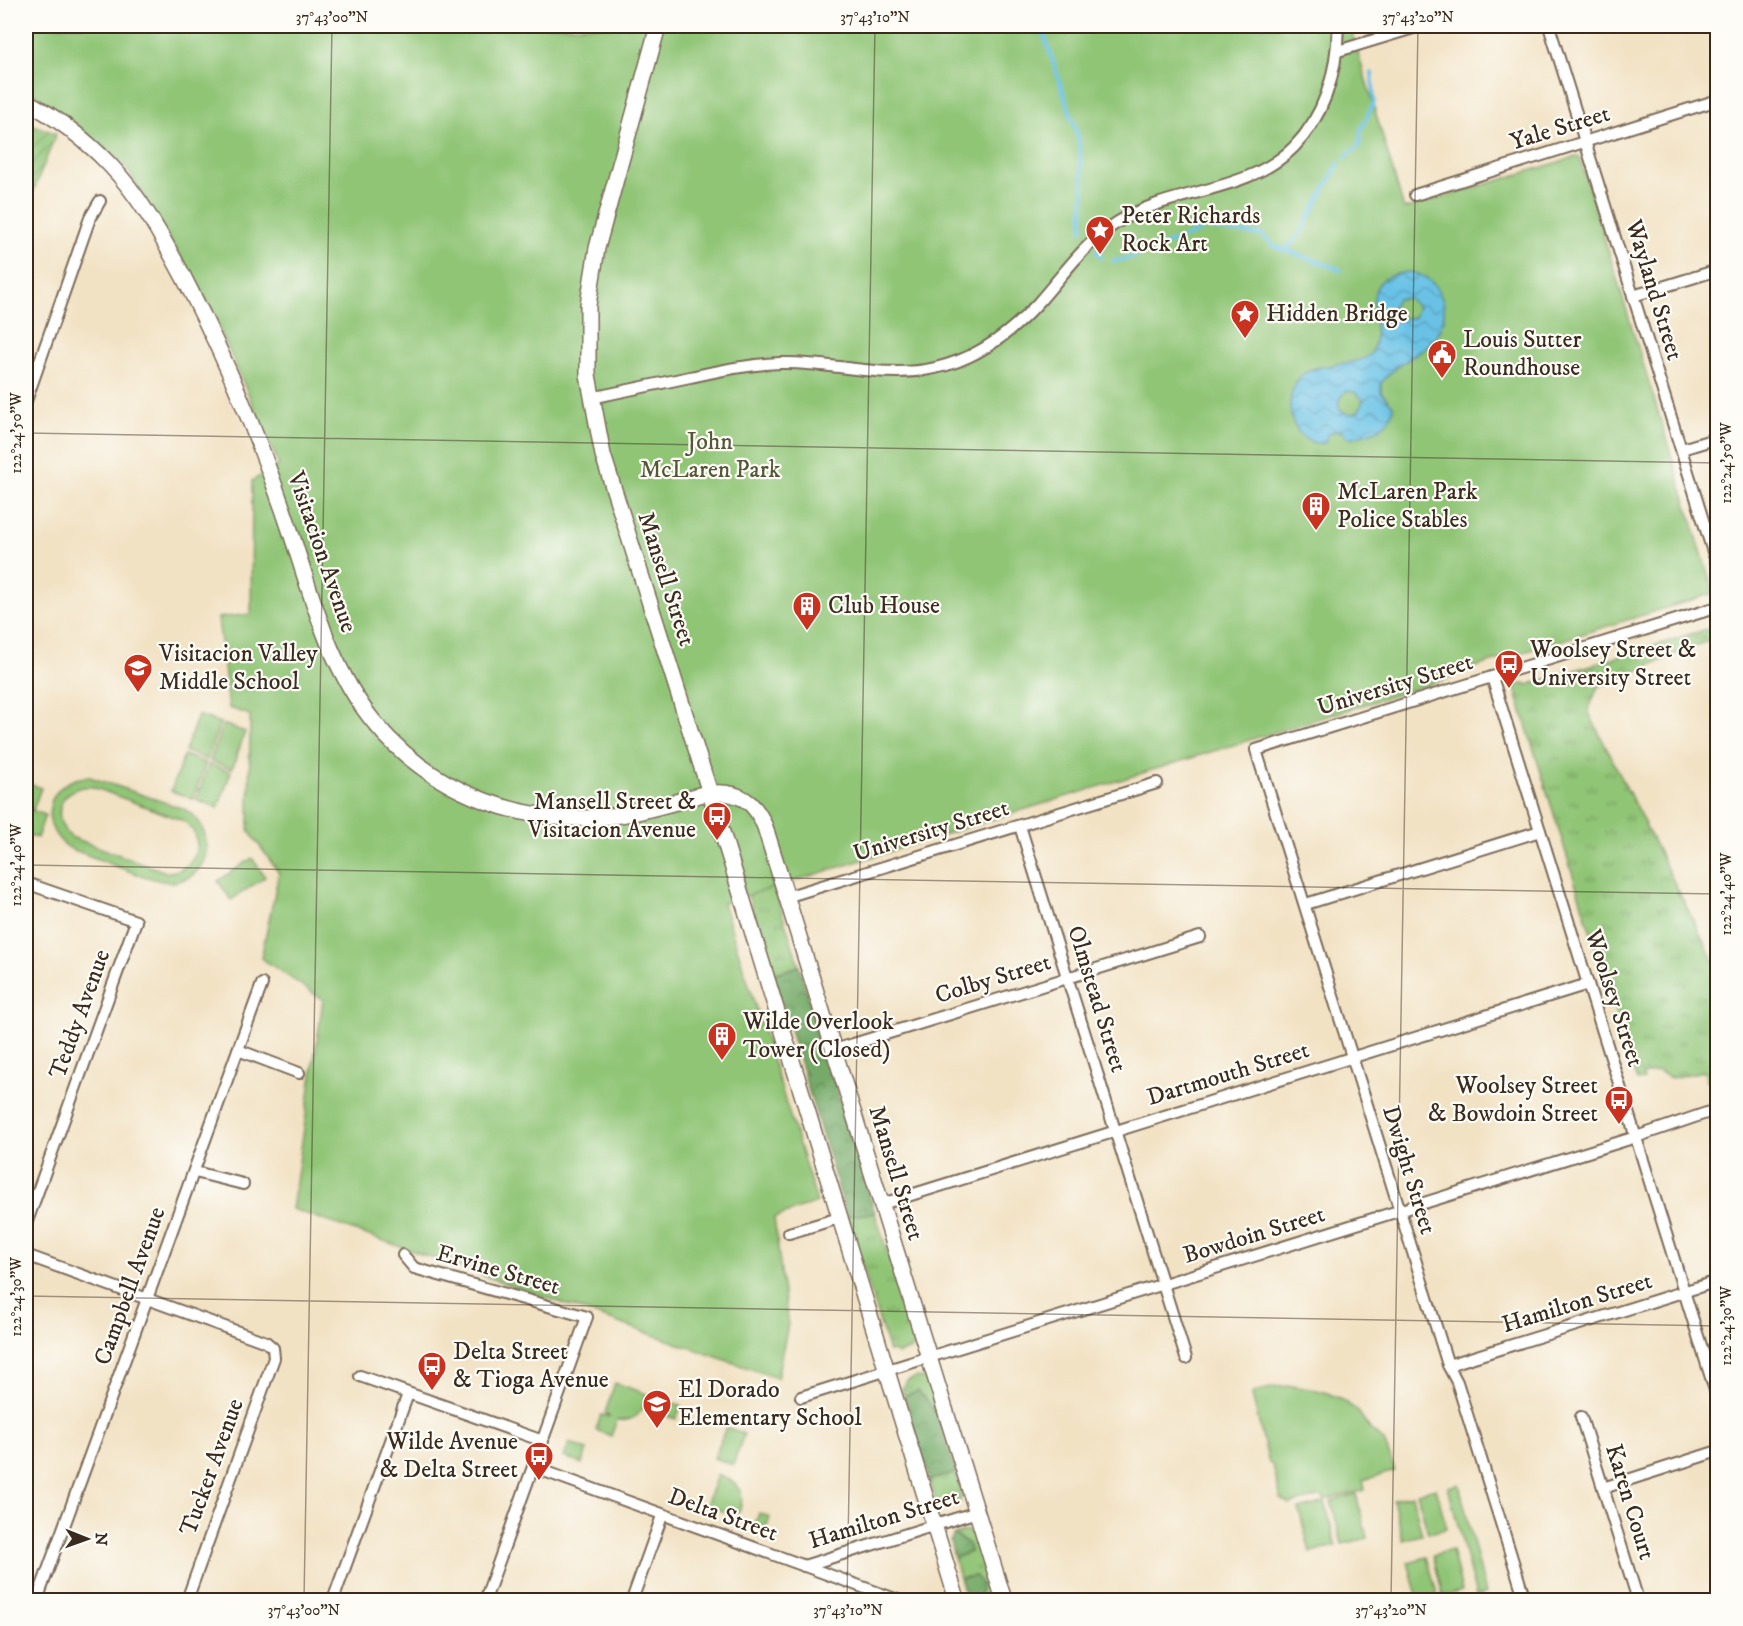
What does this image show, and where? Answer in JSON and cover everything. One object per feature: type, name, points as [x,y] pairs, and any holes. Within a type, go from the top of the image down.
[{"type":"street","name":"Mansell Street","points":[[658,26],[597,248],[588,324],[588,375],[591,398],[603,455],[710,793],[957,1600]]},
{"type":"street","points":[[591,398],[759,364],[821,364],[896,374],[937,368],[975,354],[1024,318],[1087,245],[1119,220],[1154,206],[1241,179],[1276,161],[1291,150],[1316,119],[1332,77],[1338,51],[1338,26]]},
{"type":"street","points":[[1338,51],[1420,26]]},
{"type":"street","name":"Wayland Street","points":[[1549,26],[1718,568]]},
{"type":"street","name":"Yale Street","points":[[1415,195],[1718,100]]},
{"type":"street","name":"Visitacion Avenue","points":[[26,101],[70,130],[111,165],[140,202],[164,241],[209,327],[253,426],[271,472],[318,615],[338,664],[362,706],[390,740],[421,766],[457,790],[498,806],[538,815],[578,818],[620,815],[710,793]]},
{"type":"street","points":[[26,401],[90,218],[100,201]]},
{"type":"street","points":[[1633,296],[1718,270]]},
{"type":"street","points":[[1682,450],[1718,438]]},
{"type":"street","name":"University Street","points":[[1256,750],[1718,607]]},
{"type":"street","name":"Woolsey Street","points":[[1492,677],[1718,1400]]},
{"type":"street","name":"Dwight Street","points":[[1256,750],[1306,903],[1400,1212],[1449,1365],[1457,1382],[1525,1600]]},
{"type":"street","name":"University Street","points":[[786,897],[1157,783]]},
{"type":"street","name":"Mansell Street","points":[[710,793],[743,798],[750,802],[757,810],[765,827],[1004,1600]]},
{"type":"street","name":"Olmstead Street","points":[[1020,826],[1186,1358]]},
{"type":"street","points":[[1306,903],[1540,831]]},
{"type":"street","name":"Teddy Avenue","points":[[26,883],[136,921],[26,1224]]},
{"type":"street","name":"Colby Street","points":[[834,1050],[1200,937]]},
{"type":"street","name":"Campbell Avenue","points":[[37,1600],[262,984]]},
{"type":"street","name":"Dartmouth Street","points":[[882,1204],[1588,984]]},
{"type":"street","points":[[238,1050],[299,1072]]},
{"type":"street","name":"Bowdoin Street","points":[[801,1397],[1400,1212],[1718,1109]]},
{"type":"street","points":[[195,1172],[243,1184]]},
{"type":"street","points":[[789,1233],[839,1218]]},
{"type":"street","points":[[26,1255],[148,1299]]},
{"type":"street","name":"Ervine Street","points":[[403,1255],[414,1268],[587,1317],[543,1441]]},
{"type":"street","name":"Hamilton Street","points":[[1449,1365],[1718,1281]]},
{"type":"street","name":"Tucker Avenue","points":[[148,1299],[266,1342],[273,1348],[274,1358],[187,1600]]},
{"type":"street","points":[[360,1376],[543,1441],[485,1600]]},
{"type":"street","points":[[333,1600],[408,1394]]},
{"type":"street","name":"Karen Court","points":[[1581,1417],[1638,1600]]},
{"type":"street","points":[[1603,1488],[1718,1450]]},
{"type":"street","name":"Delta Street","points":[[533,1467],[662,1516],[898,1600]]},
{"type":"street","name":"Hamilton Street","points":[[804,1566],[977,1512]]},
{"type":"street","points":[[632,1600],[662,1516]]},
{"type":"green space","name":"John McLaren Park","points":[[26,26],[1378,26],[1352,33],[1404,209],[1579,156],[1714,593],[1453,674],[1453,677],[723,903],[817,1202],[774,1218],[788,1324],[777,1378],[292,1209],[323,1000],[261,958],[279,873],[249,831],[250,715],[229,708],[218,618],[251,614],[252,481],[279,465],[209,304],[124,164],[36,94],[26,91]]},
{"type":"green space","points":[[26,122],[56,134],[34,190],[26,189]]},
{"type":"green space","points":[[1717,626],[1717,637],[1598,687],[1588,711],[1717,968],[1718,1095],[1714,1096],[1704,1071],[1671,1078],[1658,1071],[1643,1075],[1644,1080],[1637,1081],[1514,686],[1526,683],[1527,685]]},
{"type":"green space","points":[[198,715],[220,723],[207,760],[185,751]]},
{"type":"green space","points":[[223,724],[245,732],[232,769],[210,761]]},
{"type":"green space","points":[[184,755],[206,763],[193,799],[171,791]]},
{"type":"green space","points":[[209,764],[231,772],[218,808],[196,800]]},
{"type":"green space","points":[[90,777],[184,809],[195,817],[202,828],[206,840],[203,863],[186,879],[172,882],[137,874],[71,849],[59,840],[49,817],[55,794],[75,779]],"holes":[[[93,787],[184,821],[196,837],[197,845],[191,861],[176,871],[166,872],[71,837],[61,823],[60,808],[63,801],[74,790]]]},
{"type":"green space","points":[[26,782],[41,788],[33,810],[26,807]]},
{"type":"green space","points":[[26,808],[45,815],[37,838],[26,834]]},
{"type":"green space","points":[[252,858],[265,877],[231,900],[218,881]]},
{"type":"green space","points":[[774,887],[799,966],[773,974],[748,895]]},
{"type":"green space","points":[[799,966],[875,1213],[847,1216],[773,974]]},
{"type":"green space","points":[[875,1213],[916,1343],[912,1349],[897,1354],[893,1351],[889,1352],[847,1216]]},
{"type":"green space","points":[[917,1377],[927,1379],[937,1413],[918,1391],[904,1396],[901,1388],[906,1381]]},
{"type":"green space","points":[[615,1383],[647,1394],[644,1406],[638,1415],[629,1420],[617,1420],[611,1436],[596,1430],[601,1415],[610,1417],[605,1413]]},
{"type":"green space","points":[[1292,1386],[1322,1391],[1337,1397],[1357,1410],[1370,1429],[1384,1441],[1395,1471],[1363,1480],[1365,1490],[1324,1500],[1322,1496],[1290,1504],[1281,1499],[1273,1466],[1269,1463],[1252,1395],[1253,1392]]},
{"type":"green space","points":[[918,1391],[937,1413],[956,1473],[930,1480],[904,1396]]},
{"type":"green space","points":[[668,1402],[681,1406],[676,1419],[663,1415]]},
{"type":"green space","points":[[726,1427],[744,1434],[733,1465],[714,1458]]},
{"type":"green space","points":[[569,1443],[587,1450],[582,1464],[564,1457]]},
{"type":"green space","points":[[956,1473],[963,1497],[960,1498],[960,1502],[947,1507],[937,1505],[930,1480]]},
{"type":"green space","points":[[717,1475],[731,1481],[739,1490],[741,1502],[736,1516],[706,1505]]},
{"type":"green space","points":[[1459,1484],[1486,1593],[1476,1596],[1448,1487]]},
{"type":"green space","points":[[1436,1488],[1447,1529],[1428,1533],[1417,1493]]},
{"type":"green space","points":[[1356,1494],[1367,1538],[1342,1544],[1331,1501]]},
{"type":"green space","points":[[1412,1495],[1422,1535],[1403,1540],[1393,1500]]},
{"type":"green space","points":[[1325,1502],[1336,1546],[1310,1552],[1299,1509]]},
{"type":"green space","points":[[759,1513],[770,1517],[766,1528],[755,1524]]},
{"type":"green space","points":[[966,1531],[975,1533],[995,1600],[969,1600],[980,1595],[976,1576],[960,1578],[954,1558],[970,1552],[968,1543],[954,1535]]},
{"type":"green space","points":[[954,1535],[968,1543],[970,1552],[954,1558],[950,1541]]},
{"type":"green space","points":[[1452,1550],[1462,1591],[1443,1596],[1433,1555]]},
{"type":"green space","points":[[1427,1557],[1438,1597],[1418,1600],[1408,1562]]},
{"type":"green space","points":[[976,1576],[982,1585],[980,1595],[967,1600],[960,1578]]},
{"type":"water","points":[[1411,272],[1432,282],[1442,297],[1444,307],[1443,321],[1438,332],[1432,341],[1388,374],[1381,383],[1381,392],[1393,406],[1392,414],[1383,426],[1377,430],[1348,438],[1340,430],[1329,433],[1325,443],[1312,442],[1302,436],[1295,426],[1290,401],[1293,388],[1300,377],[1310,370],[1353,362],[1371,353],[1376,329],[1375,292],[1381,282],[1392,275]],"holes":[[[1408,298],[1418,307],[1414,318],[1397,318],[1392,314],[1392,307],[1397,299]],[[1347,391],[1354,392],[1363,400],[1359,411],[1353,414],[1346,413],[1339,408],[1340,398]]]},
{"type":"waterway","points":[[1041,26],[1078,136],[1084,194],[1082,230]]},
{"type":"waterway","points":[[1345,157],[1359,146],[1361,129],[1374,102],[1372,73]]},
{"type":"waterway","points":[[1285,251],[1300,234],[1339,163]]},
{"type":"waterway","points":[[1211,229],[1263,235],[1274,246],[1341,270]]},
{"type":"waterway","points":[[1113,261],[1127,259],[1201,231]]},
{"type":"waterway","points":[[1095,251],[1102,257]]},
{"type":"place","name":"Peter Richards Rock Art","points":[[1100,256]]},
{"type":"place","name":"Hidden Bridge","points":[[1245,340]]},
{"type":"place","name":"Louis Sutter Roundhouse","points":[[1442,380]]},
{"type":"place","name":"McLaren Park Police Stables","points":[[1316,532]]},
{"type":"place","name":"Club House","points":[[807,632]]},
{"type":"place","name":"Woolsey Street & University Street","points":[[1509,690]]},
{"type":"place","name":"Visitacion Valley Middle School","points":[[138,694]]},
{"type":"place","name":"Mansell Street & Visitacion Avenue","points":[[717,842]]},
{"type":"place","name":"Wilde Overlook Tower (Closed)","points":[[722,1062]]},
{"type":"place","name":"Woolsey Street & Bowdoin Street","points":[[1619,1126]]},
{"type":"place","name":"Delta Street & Tioga Avenue","points":[[432,1392]]},
{"type":"place","name":"El Dorado Elementary School","points":[[657,1430]]},
{"type":"place","name":"Wilde Avenue & Delta Street","points":[[539,1482]]}]
